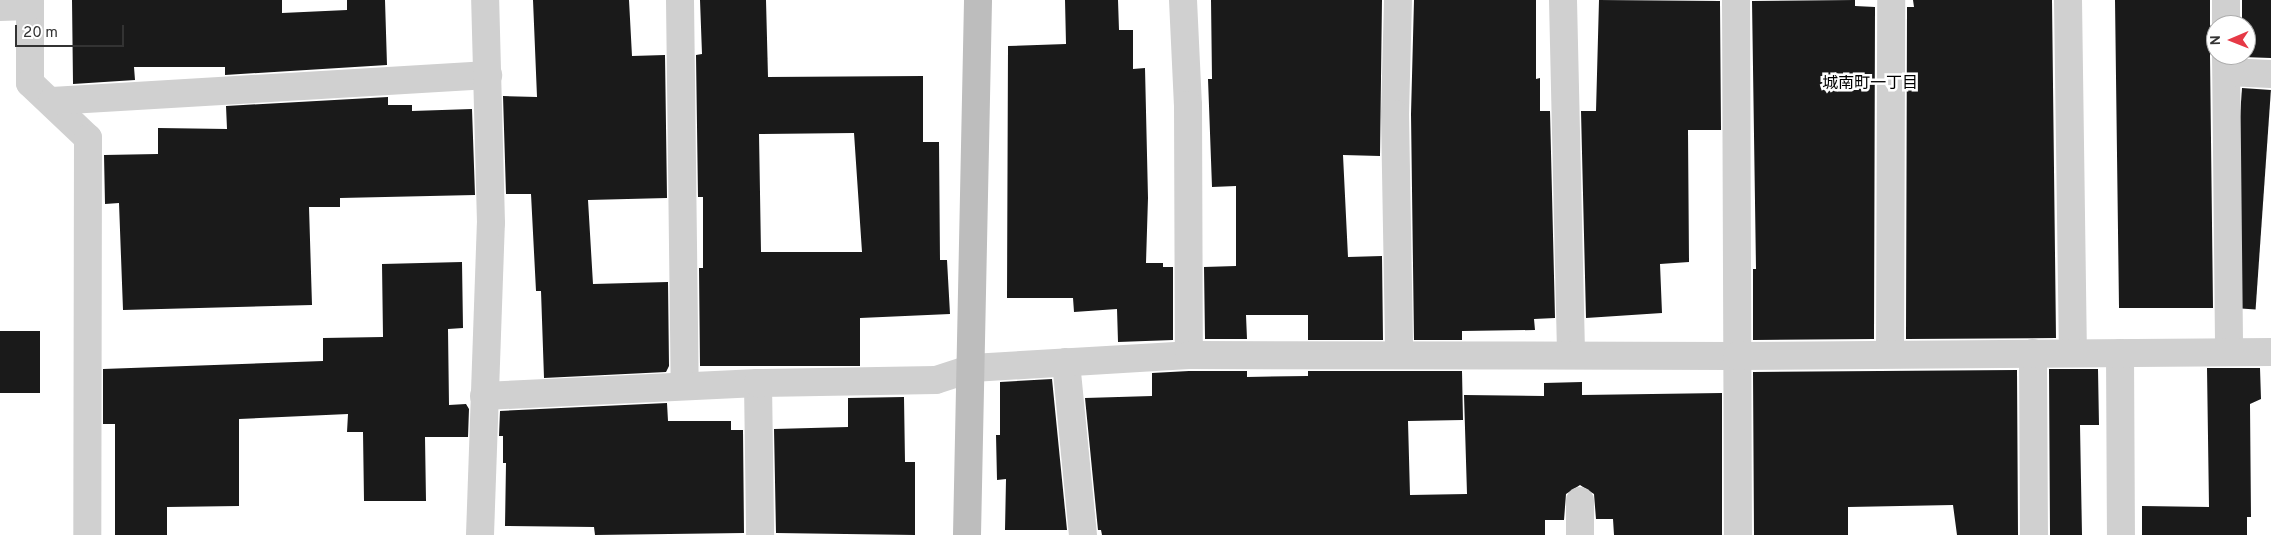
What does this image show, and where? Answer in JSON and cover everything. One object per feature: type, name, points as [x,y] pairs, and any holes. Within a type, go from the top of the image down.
[{"type":"street","points":[[480,535],[491,223],[485,0]]},
{"type":"street","points":[[680,0],[685,386]]},
{"type":"street","points":[[967,535],[972,368],[978,0]]},
{"type":"street","points":[[1183,0],[1188,105],[1189,354]]},
{"type":"street","points":[[1398,0],[1395,114],[1400,355]]},
{"type":"street","points":[[1562,0],[1571,355]]},
{"type":"street","points":[[1736,0],[1738,535]]},
{"type":"street","points":[[1890,354],[1891,0]]},
{"type":"street","points":[[2068,0],[2073,352]]},
{"type":"street","points":[[2226,0],[2226,15]]},
{"type":"street","points":[[0,7],[30,3],[30,83],[88,138],[87,535]]},
{"type":"street","points":[[2227,65],[2229,352]]},
{"type":"street","points":[[2231,65],[2271,74]]},
{"type":"street","points":[[52,102],[488,75]]},
{"type":"street","points":[[484,396],[758,383],[936,380],[972,368],[1189,354],[1736,356],[2271,352]]},
{"type":"street","points":[[2033,353],[2034,535]]},
{"type":"street","points":[[2120,353],[2121,535]]},
{"type":"street","points":[[1066,362],[1084,535]]},
{"type":"street","points":[[758,383],[760,535]]},
{"type":"street","points":[[1580,501],[1580,535]]},
{"type":"building","points":[[72,0],[282,0],[282,13],[347,10],[347,0],[385,0],[387,65],[225,75],[225,67],[134,67],[135,80],[73,84]]},
{"type":"building","points":[[533,0],[629,0],[632,56],[665,55],[667,198],[588,200],[593,284],[668,282],[669,366],[666,372],[544,378],[541,291],[536,291],[531,194],[506,194],[503,96],[537,97]]},
{"type":"building","points":[[700,0],[766,0],[768,77],[923,76],[923,142],[939,142],[940,260],[947,260],[950,314],[860,318],[860,366],[700,366],[699,268],[703,268],[703,197],[698,197],[696,55],[702,54]],"holes":[[[854,133],[862,252],[761,252],[759,134]]]},
{"type":"building","points":[[1065,0],[1118,0],[1119,30],[1133,30],[1133,69],[1145,68],[1148,198],[1146,263],[1163,263],[1163,267],[1173,267],[1173,340],[1118,342],[1117,309],[1074,312],[1073,298],[1007,298],[1008,46],[1066,44]]},
{"type":"building","points":[[1211,0],[1382,0],[1380,156],[1343,155],[1348,257],[1382,256],[1383,340],[1308,340],[1308,315],[1246,315],[1247,339],[1205,339],[1204,267],[1236,266],[1236,186],[1212,187],[1208,79],[1212,79]]},
{"type":"building","points":[[1414,0],[1536,0],[1536,79],[1540,78],[1540,111],[1550,111],[1555,318],[1534,319],[1535,330],[1462,331],[1462,340],[1414,340],[1411,114]]},
{"type":"building","points":[[1599,0],[1720,1],[1721,130],[1688,130],[1689,262],[1660,264],[1662,313],[1586,318],[1581,111],[1596,111]]},
{"type":"building","points":[[1855,0],[1855,6],[1875,7],[1874,339],[1753,340],[1753,269],[1756,269],[1752,1]]},
{"type":"building","points":[[1913,0],[2052,0],[2056,338],[1906,339],[1907,7],[1914,7]]},
{"type":"building","points":[[2115,0],[2210,0],[2210,15],[2206,15],[2206,65],[2210,65],[2213,308],[2119,308]]},
{"type":"building","points":[[2242,0],[2271,0],[2271,58],[2256,57],[2256,15],[2242,15]]},
{"type":"building","points":[[2242,88],[2271,90],[2256,309],[2227,307]]},
{"type":"building","points":[[388,97],[388,105],[412,105],[412,111],[472,109],[475,195],[340,198],[340,207],[309,207],[312,305],[123,310],[119,203],[105,204],[104,155],[158,154],[158,128],[227,129],[226,106]]},
{"type":"building","points":[[462,262],[463,328],[448,329],[449,405],[466,404],[469,409],[468,437],[425,437],[426,501],[364,501],[363,432],[347,432],[348,414],[239,419],[239,506],[167,507],[167,535],[115,535],[115,424],[103,424],[103,369],[323,361],[323,338],[383,337],[382,264]]},
{"type":"building","points":[[0,331],[40,331],[40,393],[0,393]]},
{"type":"building","points":[[2207,368],[2260,368],[2261,399],[2250,404],[2251,517],[2247,517],[2247,535],[2142,535],[2142,506],[2209,507]]},
{"type":"building","points":[[2049,369],[2098,369],[2099,425],[2080,425],[2082,535],[2050,535]]},
{"type":"building","points":[[2017,370],[2018,535],[1957,535],[1953,505],[1848,507],[1848,535],[1754,535],[1753,372]]},
{"type":"building","points":[[1247,371],[1247,377],[1308,376],[1308,371],[1462,371],[1463,420],[1408,421],[1410,495],[1467,494],[1464,395],[1544,396],[1544,383],[1582,382],[1582,395],[1722,393],[1722,535],[1614,535],[1613,519],[1596,519],[1594,494],[1580,485],[1566,494],[1564,520],[1545,520],[1545,535],[1102,535],[1101,530],[1098,530],[1085,398],[1152,396],[1152,373]]},
{"type":"building","points":[[1052,379],[1067,530],[1005,530],[1006,479],[997,480],[996,435],[1000,435],[1000,382]]},
{"type":"building","points":[[904,397],[905,462],[915,462],[915,535],[776,533],[774,429],[848,427],[848,398]]},
{"type":"building","points":[[667,403],[668,421],[731,421],[731,430],[743,430],[744,533],[595,535],[594,527],[505,526],[506,463],[503,463],[503,436],[499,436],[500,411]]},
{"type":"district","name":"城南町一丁目","points":[[1870,84]]}]
